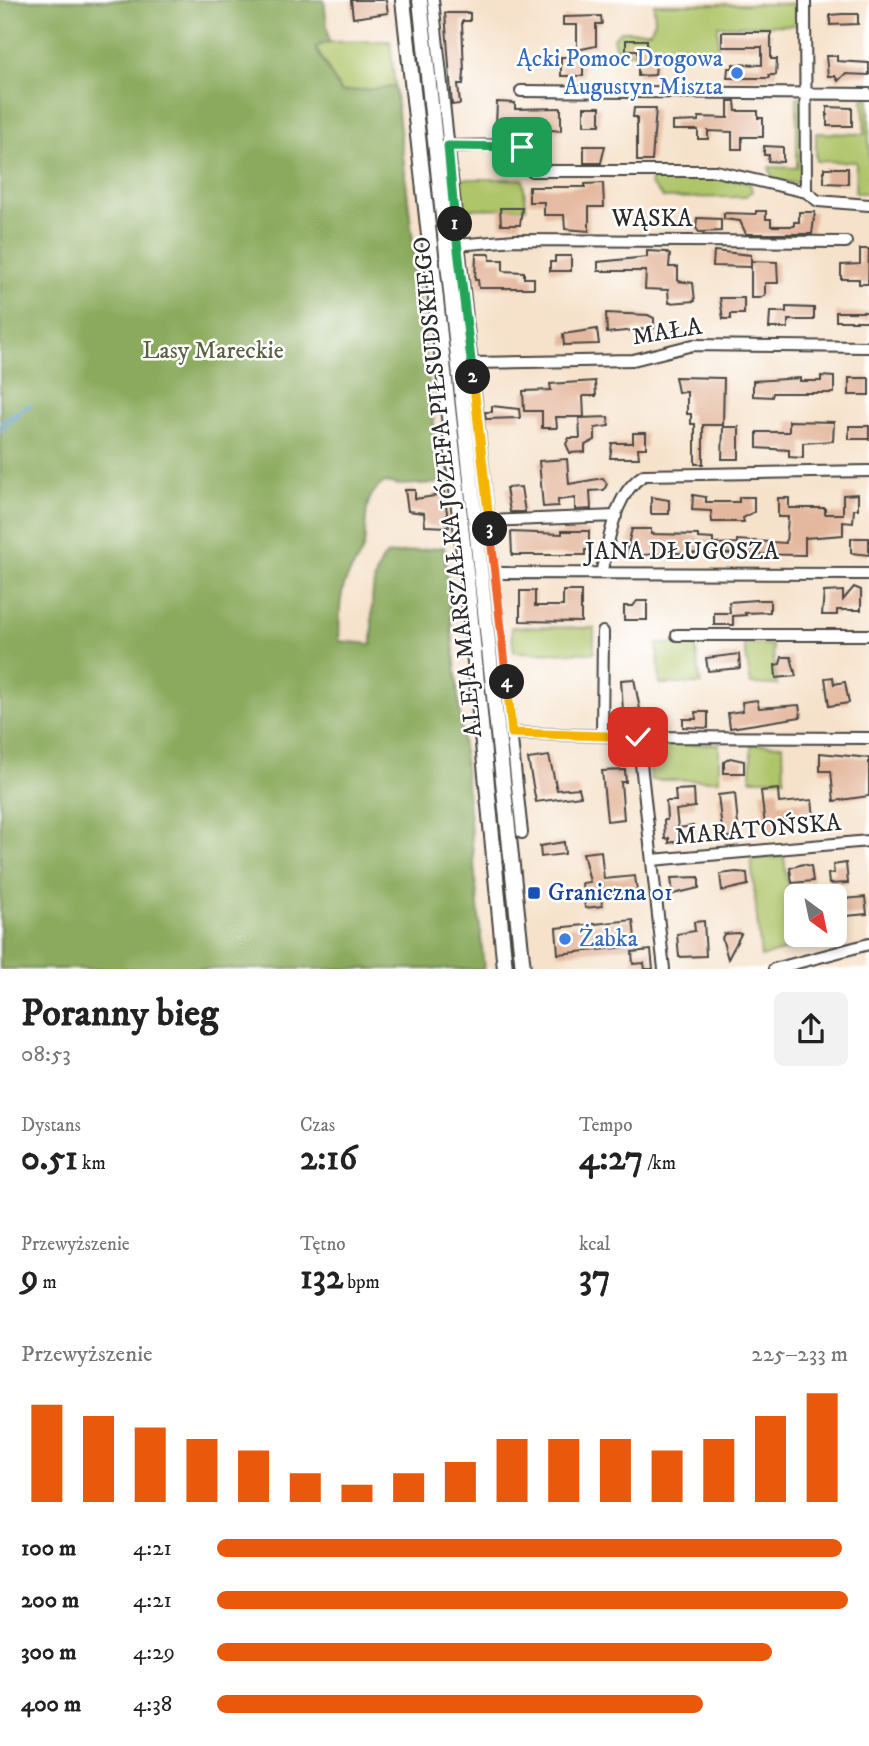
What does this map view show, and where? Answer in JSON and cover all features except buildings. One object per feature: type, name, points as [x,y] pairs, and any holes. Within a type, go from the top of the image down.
[{"type":"main road","name":"ALEJA MARSZAŁKA JÓZEFA PIŁSUDSKIEGO","points":[[403,0],[465,558],[505,969]]},
{"type":"main road","name":"ALEJA MARSZAŁKA JÓZEFA PIŁSUDSKIEGO","points":[[420,0],[523,969]]},
{"type":"street","points":[[433,0],[457,246],[522,833]]},
{"type":"street","points":[[805,0],[806,192]]},
{"type":"street","points":[[521,91],[869,94]]},
{"type":"street","points":[[448,146],[521,145],[527,168],[531,171],[716,171],[806,192],[818,201],[869,205]]},
{"type":"street","name":"WĄSKA","points":[[457,246],[514,240],[846,242]]},
{"type":"street","name":"MAŁA","points":[[472,363],[633,360],[693,345],[869,347]]},
{"type":"street","points":[[601,573],[616,516],[632,482],[650,473],[869,471]]},
{"type":"street","points":[[489,522],[616,516]]},
{"type":"street","name":"JANA DŁUGOSZA","points":[[495,573],[869,574]]},
{"type":"street","points":[[602,736],[603,632]]},
{"type":"street","points":[[677,635],[869,635]]},
{"type":"street","points":[[512,733],[638,737],[869,738]]},
{"type":"street","points":[[638,737],[664,969]]},
{"type":"street","name":"MARATOŃSKA","points":[[652,860],[869,841]]},
{"type":"street","points":[[774,969],[869,944]]},
{"type":"green space","name":"Lasy Mareckie","points":[[0,0],[324,0],[329,42],[315,47],[341,92],[395,87],[441,483],[399,485],[385,482],[372,495],[368,503],[364,546],[343,588],[339,641],[372,644],[373,586],[386,555],[444,547],[484,969],[0,969]]},
{"type":"green space","points":[[654,4],[794,4],[798,8],[797,25],[718,26],[718,53],[626,53],[616,50],[613,39],[620,31],[650,31],[655,21]]},
{"type":"green space","points":[[390,41],[395,87],[341,92],[315,46],[329,42]]},
{"type":"green space","points":[[797,97],[804,97],[801,175],[798,183],[773,181],[769,167],[797,168]]},
{"type":"green space","points":[[863,98],[869,98],[869,193],[855,193],[856,162],[816,161],[816,133],[865,134]]},
{"type":"green space","points":[[714,174],[750,183],[752,192],[743,197],[664,198],[650,184],[653,175]]},
{"type":"green space","points":[[461,179],[523,179],[526,208],[461,209],[458,188]]},
{"type":"green space","points":[[511,627],[594,628],[594,653],[514,652]]},
{"type":"green space","points":[[657,644],[695,644],[701,684],[660,684]]},
{"type":"green space","points":[[744,644],[772,645],[777,685],[751,684]]},
{"type":"green space","points":[[658,744],[719,744],[719,780],[651,780],[648,754]]},
{"type":"green space","points":[[751,744],[783,745],[784,779],[751,779]]},
{"type":"green space","points":[[784,856],[787,884],[784,884],[784,947],[794,948],[761,957],[751,859]]},
{"type":"waterway","points":[[0,422],[30,405]]},
{"type":"waterway","points":[[0,431],[19,415]]},
{"type":"place","name":"Ącki Pomoc Drogowa Augustyn Miszta","points":[[737,73]]},
{"type":"place","name":"Graniczna 01","points":[[534,893]]},
{"type":"place","name":"Żabka","points":[[565,939]]},
{"type":"route","points":[[522,147],[448,146],[512,733],[638,737]]}]
